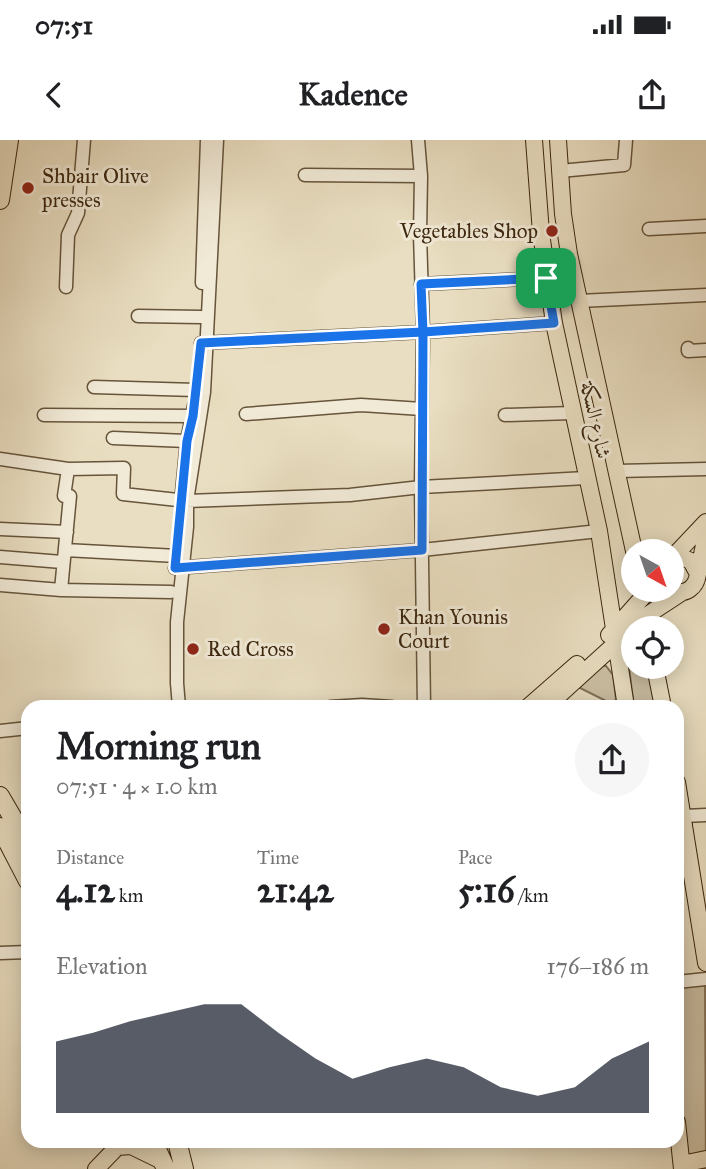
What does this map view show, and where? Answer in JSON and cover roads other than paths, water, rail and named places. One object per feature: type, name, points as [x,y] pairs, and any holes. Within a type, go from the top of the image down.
[{"type":"highway","points":[[0,200],[9,140]]},
{"type":"highway","points":[[0,796],[21,832]]},
{"type":"highway","points":[[0,827],[21,868]]},
{"type":"highway","points":[[156,1148],[164,1165]]},
{"type":"highway","points":[[180,1148],[184,1169]]},
{"type":"main road","name":"شارع السكة","points":[[534,140],[546,278],[598,531],[625,700]]},
{"type":"main road","name":"شارع السكة","points":[[558,140],[563,214],[579,301],[631,539]]},
{"type":"main road","points":[[684,589],[695,584],[700,535],[706,522]]},
{"type":"main road","points":[[684,549],[700,535]]},
{"type":"main road","points":[[684,591],[706,589]]},
{"type":"main road","points":[[553,700],[614,637],[637,602]]},
{"type":"main road","points":[[653,616],[668,602]]},
{"type":"main road","points":[[537,700],[621,634]]},
{"type":"main road","points":[[657,679],[662,700]]},
{"type":"main road","points":[[684,834],[706,963]]},
{"type":"main road","points":[[84,1169],[111,1148]]},
{"type":"main road","points":[[96,1169],[113,1148]]},
{"type":"main road","points":[[134,1148],[164,1165]]},
{"type":"main road","points":[[680,1148],[682,1166],[706,1159]]},
{"type":"street","points":[[65,287],[68,235],[78,213],[84,140]]},
{"type":"street","points":[[178,700],[178,564],[187,441],[204,342],[201,317],[207,140]]},
{"type":"street","points":[[184,501],[204,392],[204,342],[217,140]]},
{"type":"street","points":[[418,140],[423,332],[421,487],[424,700]]},
{"type":"street","points":[[560,171],[624,165],[626,140]]},
{"type":"street","points":[[305,175],[421,176]]},
{"type":"street","points":[[649,229],[706,226]]},
{"type":"street","points":[[421,284],[546,278]]},
{"type":"street","points":[[579,301],[706,295]]},
{"type":"street","points":[[138,316],[201,317]]},
{"type":"street","points":[[204,342],[554,323]]},
{"type":"street","points":[[688,348],[688,351],[706,350]]},
{"type":"street","points":[[94,387],[196,390]]},
{"type":"street","points":[[246,414],[360,405],[422,409]]},
{"type":"street","points":[[505,415],[573,413]]},
{"type":"street","points":[[44,415],[193,416]]},
{"type":"street","points":[[113,438],[187,441]]},
{"type":"street","points":[[0,459],[68,468],[124,468],[123,494],[184,501],[350,495],[421,487],[586,478]]},
{"type":"street","points":[[61,590],[70,496],[64,496],[68,468]]},
{"type":"street","points":[[617,471],[706,469]]},
{"type":"street","points":[[0,529],[67,531]]},
{"type":"street","points":[[0,557],[64,556],[178,564],[422,550],[598,531]]},
{"type":"street","points":[[172,700],[171,592],[178,564]]},
{"type":"street","points":[[0,585],[61,590],[171,592]]},
{"type":"street","points":[[0,722],[21,722]]},
{"type":"street","points":[[0,731],[21,729]]},
{"type":"street","points":[[684,811],[706,815]]},
{"type":"street","points":[[0,953],[21,952]]},
{"type":"street","points":[[684,981],[706,979]]},
{"type":"place","name":"Shbair Olive presses","points":[[28,188]]},
{"type":"place","name":"Vegetables Shop","points":[[552,231]]},
{"type":"place","name":"Khan Younis Court","points":[[384,629]]},
{"type":"place","name":"Red Cross","points":[[193,649]]}]
